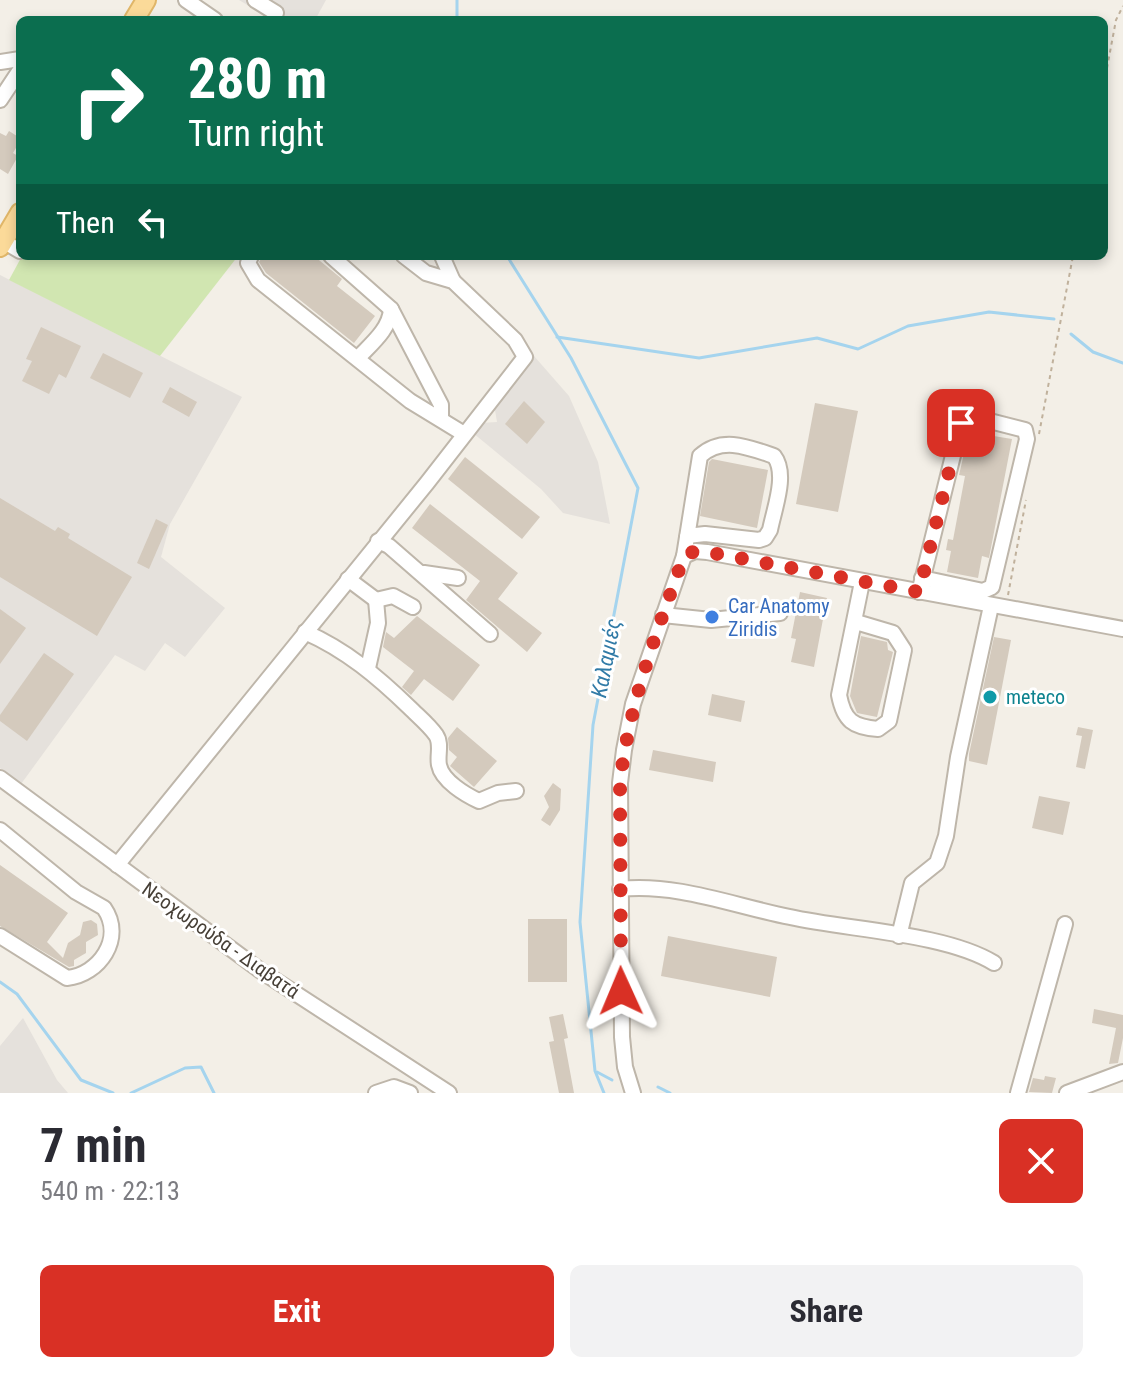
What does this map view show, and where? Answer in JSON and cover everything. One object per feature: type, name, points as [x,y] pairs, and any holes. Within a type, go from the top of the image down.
[{"type":"main road","points":[[2,244],[16,220]]},
{"type":"street","points":[[186,0],[209,16]]},
{"type":"street","points":[[255,0],[276,13]]},
{"type":"street","points":[[0,100],[16,76]]},
{"type":"street","points":[[249,260],[258,280],[410,401],[464,434]]},
{"type":"street","points":[[336,260],[391,309],[441,405],[441,418]]},
{"type":"street","points":[[409,260],[426,273],[453,281]]},
{"type":"street","points":[[117,865],[525,357],[515,340],[453,281],[444,260]]},
{"type":"street","points":[[358,358],[381,334],[390,318],[391,309]]},
{"type":"street","points":[[684,556],[695,551],[707,552],[862,582],[983,591],[992,587],[1027,439],[1025,430],[974,417],[961,423],[921,585]]},
{"type":"street","points":[[633,1093],[625,1067],[622,1037],[620,783],[633,704],[684,556],[687,536],[700,456],[711,445],[727,443],[774,456],[779,462],[781,476],[770,530],[765,538],[705,534],[687,536]]},
{"type":"street","points":[[378,541],[389,546],[490,634]]},
{"type":"street","points":[[416,570],[431,576],[458,578]]},
{"type":"street","points":[[348,579],[376,600],[378,623],[368,668]]},
{"type":"street","points":[[856,622],[893,633],[904,650],[889,721],[878,729],[856,727],[842,711],[839,695],[862,582]]},
{"type":"street","points":[[921,585],[998,607],[1123,629]]},
{"type":"street","points":[[376,600],[393,596],[413,607]]},
{"type":"street","points":[[899,936],[912,883],[937,863],[946,836],[958,757],[998,607]]},
{"type":"street","points":[[663,615],[711,620],[780,613]]},
{"type":"street","points":[[305,632],[368,668],[437,736],[439,767],[444,776],[469,797],[479,801],[498,793],[516,791]]},
{"type":"street","name":"Νεοχωρούδα - Διαβατά","points":[[0,778],[261,971],[449,1093]]},
{"type":"street","points":[[0,830],[76,892],[104,908],[112,934],[101,960],[91,970],[80,977],[67,978],[0,936]]},
{"type":"street","points":[[620,889],[651,889],[718,899],[788,917],[962,948],[994,963]]},
{"type":"street","points":[[1018,1093],[1065,924]]},
{"type":"street","points":[[376,1093],[387,1087],[408,1092],[417,1072]]},
{"type":"street","points":[[1067,1093],[1123,1072]]},
{"type":"path","points":[[1108,63],[1116,20],[1123,6]]},
{"type":"path","points":[[1038,438],[1072,260]]},
{"type":"path","points":[[998,607],[1026,500]]},
{"type":"shaded area","points":[[239,0],[326,0],[317,16],[265,16]]},
{"type":"shaded area","points":[[0,275],[242,397],[170,524],[161,557],[225,608],[185,657],[165,643],[145,671],[115,655],[21,784],[0,768]]},
{"type":"shaded area","points":[[534,356],[569,396],[598,462],[610,524],[563,513],[541,489],[473,433],[480,423],[497,422],[494,404]]},
{"type":"shaded area","points":[[23,1018],[57,1080],[68,1093],[0,1093],[0,1046]]},
{"type":"green space","points":[[20,260],[235,260],[160,356],[9,280]]},
{"type":"building","points":[[9,131],[16,135],[13,153],[16,160],[8,174],[0,169],[0,133],[6,136]]},
{"type":"building","points":[[319,260],[342,279],[337,286],[375,316],[354,343],[266,273],[259,262]]},
{"type":"building","points":[[41,327],[81,346],[66,378],[59,374],[49,394],[22,381],[32,361],[26,359]]},
{"type":"building","points":[[103,353],[143,373],[130,398],[90,378]]},
{"type":"building","points":[[170,387],[197,402],[189,417],[162,402]]},
{"type":"building","points":[[524,401],[545,422],[527,444],[505,424]]},
{"type":"building","points":[[815,403],[858,411],[838,512],[796,504]]},
{"type":"building","points":[[969,432],[1012,439],[989,558],[982,556],[978,578],[947,572],[951,551],[946,550],[948,539],[953,540],[965,476],[959,475]]},
{"type":"building","points":[[465,457],[540,517],[522,539],[448,479]]},
{"type":"building","points":[[712,459],[768,470],[757,528],[700,516]]},
{"type":"building","points":[[0,498],[55,531],[58,527],[70,534],[68,538],[132,577],[97,636],[0,577]]},
{"type":"building","points":[[430,504],[518,573],[498,599],[542,633],[527,652],[466,600],[480,581],[412,528]]},
{"type":"building","points":[[156,519],[168,525],[149,569],[137,563]]},
{"type":"building","points":[[800,592],[827,598],[814,667],[791,662],[796,639],[791,638]]},
{"type":"building","points":[[0,609],[26,628],[0,664]]},
{"type":"building","points":[[417,616],[480,665],[453,701],[424,679],[411,695],[402,687],[414,671],[383,647],[386,632],[394,638]]},
{"type":"building","points":[[861,636],[887,642],[888,650],[893,652],[877,717],[857,713],[850,696]]},
{"type":"building","name":"meteco","points":[[994,637],[1011,640],[987,765],[969,761],[969,754]]},
{"type":"building","points":[[44,653],[74,674],[27,741],[0,721],[0,715]]},
{"type":"building","points":[[712,694],[745,701],[741,722],[708,715]]},
{"type":"building","points":[[457,727],[497,761],[474,787],[450,766],[457,757],[449,750],[448,738]]},
{"type":"building","points":[[1078,727],[1093,730],[1085,769],[1076,767],[1082,736],[1076,735]]},
{"type":"building","points":[[653,750],[716,762],[713,782],[649,770]]},
{"type":"building","points":[[553,783],[561,789],[560,810],[550,826],[541,820],[549,807],[544,796]]},
{"type":"building","points":[[1039,796],[1070,802],[1063,835],[1032,828]]},
{"type":"building","points":[[0,865],[68,913],[47,942],[63,958],[68,943],[80,935],[83,922],[91,920],[97,924],[98,935],[86,942],[86,953],[74,960],[74,966],[69,967],[0,926]]},
{"type":"building","points":[[528,919],[567,919],[567,982],[528,982]]},
{"type":"building","points":[[668,936],[777,957],[770,997],[661,976]]},
{"type":"building","points":[[1094,1009],[1123,1015],[1118,1063],[1109,1064],[1116,1028],[1092,1023]]},
{"type":"building","points":[[563,1014],[568,1038],[564,1039],[574,1093],[559,1093],[549,1042],[554,1041],[549,1017]]},
{"type":"building","points":[[1045,1076],[1056,1078],[1052,1093],[1029,1092],[1033,1078],[1044,1080]]},
{"type":"waterway","name":"Καλαμιές","points":[[457,0],[457,16]]},
{"type":"waterway","name":"Καλαμιές","points":[[510,260],[571,358],[638,488],[593,725],[580,922],[595,1071],[604,1093]]},
{"type":"waterway","points":[[557,337],[699,358],[817,338],[858,349],[908,326],[989,312],[1054,319]]},
{"type":"waterway","points":[[1071,334],[1093,352],[1123,363]]},
{"type":"waterway","points":[[0,982],[17,994],[81,1080],[113,1093]]},
{"type":"waterway","points":[[131,1093],[185,1068],[201,1067],[214,1093]]},
{"type":"waterway","points":[[597,1072],[612,1080]]},
{"type":"waterway","points":[[658,1087],[670,1093]]},
{"type":"place","name":"Car Anatomy Ziridis","points":[[712,617]]},
{"type":"place","name":"meteco","points":[[990,697]]},
{"type":"route","points":[[621,991],[620,783],[624,750],[633,704],[684,556],[695,551],[707,552],[919,592],[961,423]]}]
